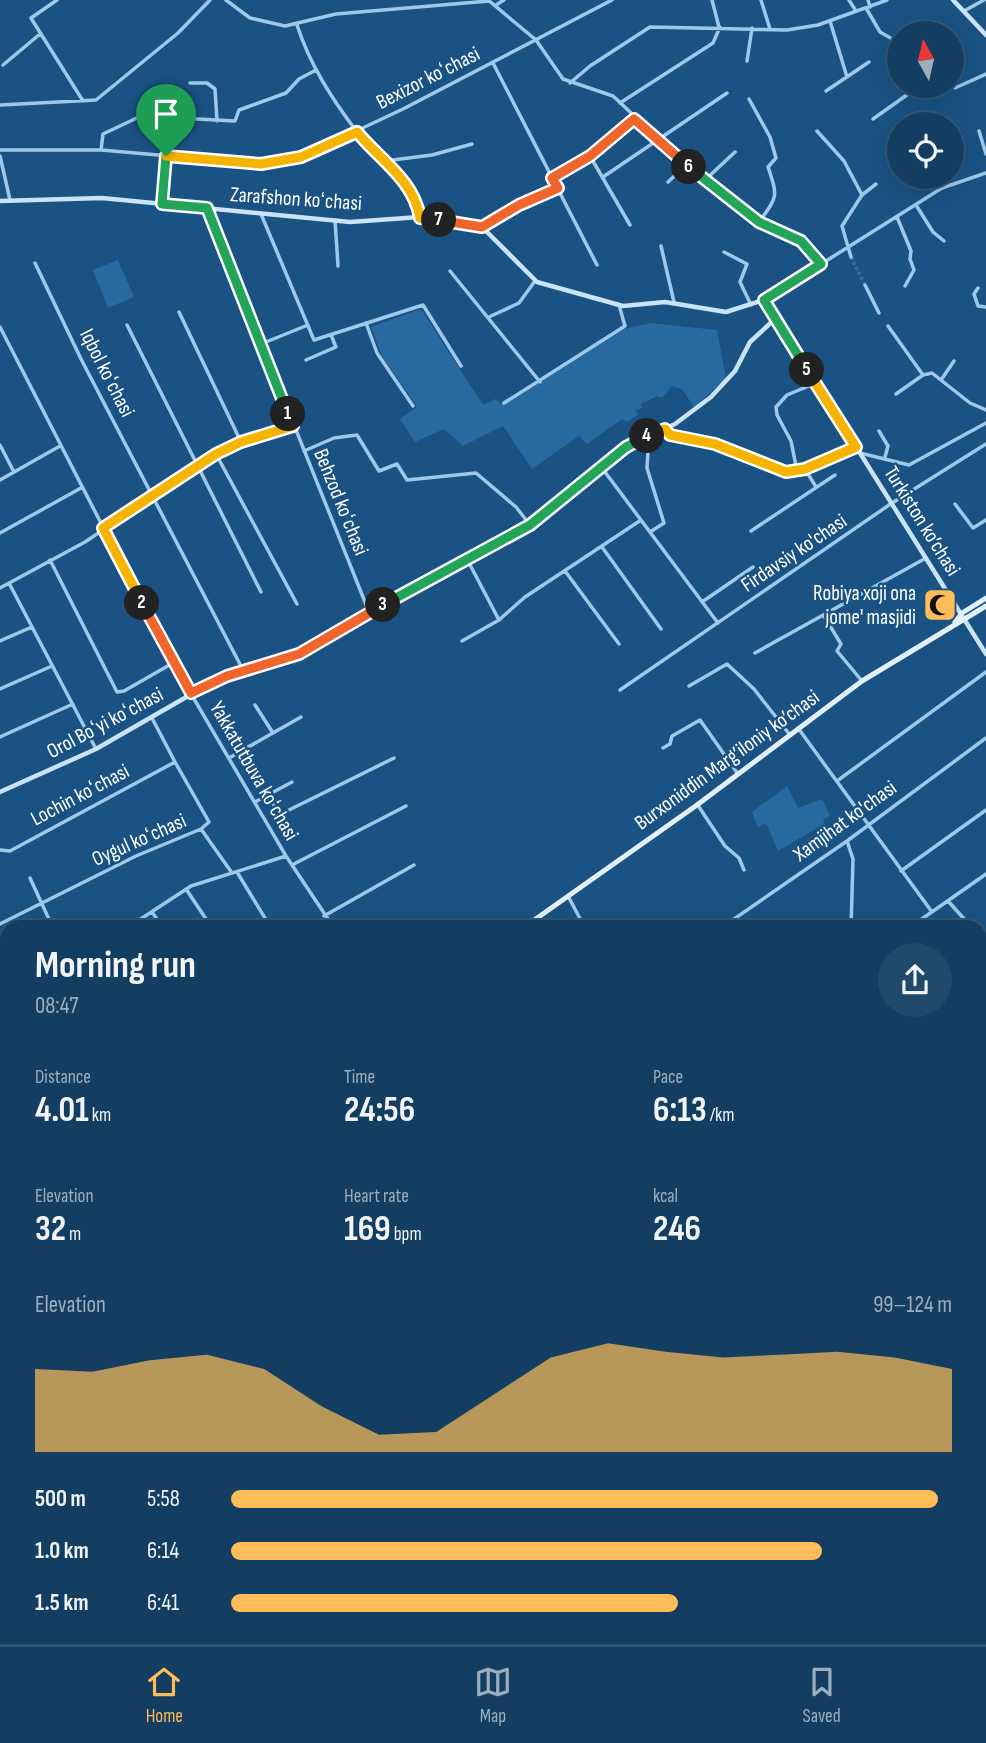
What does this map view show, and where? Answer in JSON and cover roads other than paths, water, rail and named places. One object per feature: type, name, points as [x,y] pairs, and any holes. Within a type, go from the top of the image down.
[{"type":"main road","points":[[953,0],[986,36]]},
{"type":"main road","name":"Zarafshon koʻchasi","points":[[0,201],[102,198],[335,220],[420,218],[482,227]]},
{"type":"main road","points":[[482,227],[535,281],[620,305],[674,302],[716,313],[764,300]]},
{"type":"main road","name":"Turkiston ko’chasi","points":[[764,300],[986,654]]},
{"type":"main road","name":"Orol Boʻyi koʻchasi","points":[[0,792],[96,749],[191,693],[243,670],[299,654],[369,612],[468,561],[530,525],[626,447],[665,429],[693,411],[722,386],[735,371],[750,342],[776,318]]},
{"type":"main road","name":"Burxoniddin Marg’iloniy ko’chasi","points":[[534,920],[697,804],[862,681],[953,625],[986,598]]},
{"type":"main road","name":"Burxoniddin Marg’iloniy ko’chasi","points":[[964,616],[986,606]]},
{"type":"street","points":[[57,0],[33,15],[32,19],[83,101]]},
{"type":"street","points":[[0,106],[96,100],[178,33],[210,0]]},
{"type":"street","points":[[226,0],[243,15],[275,26],[296,25],[336,14],[489,1],[536,40],[555,71],[570,83],[613,96],[634,119],[704,181],[759,222],[801,241],[821,264]]},
{"type":"street","points":[[496,5],[505,0]]},
{"type":"street","name":"Bexizor koʻchasi","points":[[0,150],[101,150],[261,164],[301,157],[357,132],[612,0]]},
{"type":"street","points":[[620,103],[713,43],[720,27],[712,0]]},
{"type":"street","points":[[761,0],[770,29]]},
{"type":"street","points":[[849,0],[856,11]]},
{"type":"street","points":[[867,0],[880,32],[887,36]]},
{"type":"street","points":[[570,83],[590,66],[650,27],[802,28],[830,21],[887,0]]},
{"type":"street","points":[[964,11],[984,0]]},
{"type":"street","points":[[830,21],[847,77]]},
{"type":"street","points":[[296,25],[316,71],[357,132],[386,161],[411,193],[420,218]]},
{"type":"street","points":[[747,61],[752,29]]},
{"type":"street","points":[[3,65],[40,34]]},
{"type":"street","points":[[826,91],[869,62]]},
{"type":"street","points":[[493,63],[597,265]]},
{"type":"street","points":[[101,150],[103,134],[134,117],[236,121],[239,110],[286,93],[299,79],[316,71]]},
{"type":"street","points":[[964,84],[986,74]]},
{"type":"street","points":[[190,83],[207,83],[215,89],[217,121]]},
{"type":"street","points":[[603,177],[727,93]]},
{"type":"street","points":[[873,119],[903,98]]},
{"type":"street","points":[[749,99],[771,137],[776,158],[768,167],[777,195],[759,222]]},
{"type":"street","points":[[552,178],[590,156],[634,119]]},
{"type":"street","points":[[817,131],[844,161],[862,195]]},
{"type":"street","points":[[979,131],[986,154]]},
{"type":"street","points":[[386,161],[432,155],[472,144]]},
{"type":"street","points":[[704,181],[735,152]]},
{"type":"street","points":[[0,156],[10,200]]},
{"type":"street","points":[[162,204],[166,156]]},
{"type":"street","points":[[590,156],[630,225]]},
{"type":"street","points":[[668,182],[686,165]]},
{"type":"street","points":[[964,180],[985,173],[986,180]]},
{"type":"street","points":[[851,257],[841,229],[862,195],[876,184]]},
{"type":"street","points":[[482,227],[519,205],[558,188]]},
{"type":"street","points":[[764,300],[940,189]]},
{"type":"street","points":[[916,205],[933,232],[944,242]]},
{"type":"street","name":"Behzod koʻchasi","points":[[207,208],[369,612]]},
{"type":"street","points":[[261,214],[314,340],[423,305],[461,366]]},
{"type":"street","points":[[897,217],[912,251],[910,259],[914,270],[905,286]]},
{"type":"street","points":[[335,220],[338,266]]},
{"type":"street","points":[[661,246],[674,302]]},
{"type":"street","points":[[724,253],[747,264],[740,282],[751,305]]},
{"type":"street","name":"Iqbol koʻchasi","points":[[35,263],[243,670]]},
{"type":"street","points":[[450,271],[540,382]]},
{"type":"street","points":[[488,318],[519,303],[535,281]]},
{"type":"street","points":[[865,285],[879,313]]},
{"type":"street","points":[[978,288],[974,294],[978,306],[986,307]]},
{"type":"street","points":[[504,402],[540,382],[625,326],[620,305]]},
{"type":"street","points":[[179,312],[241,442]]},
{"type":"street","points":[[366,323],[377,353],[413,406]]},
{"type":"street","name":"Iqbol koʻchasi","points":[[127,325],[261,592]]},
{"type":"street","points":[[261,344],[308,325]]},
{"type":"street","points":[[888,326],[923,375]]},
{"type":"street","name":"Yakkatutbuva koʻchasi","points":[[0,327],[173,663],[292,866],[327,920]]},
{"type":"street","points":[[306,360],[336,347],[331,335]]},
{"type":"street","points":[[941,380],[954,361]]},
{"type":"street","points":[[897,394],[931,372],[970,403],[986,411]]},
{"type":"street","points":[[797,471],[789,435],[777,415],[776,407],[787,395],[816,383]]},
{"type":"street","points":[[860,453],[909,465],[986,424]]},
{"type":"street","points":[[0,587],[85,542],[216,454],[241,442],[293,426]]},
{"type":"street","points":[[665,429],[670,435],[725,447],[771,468],[797,471],[856,447]]},
{"type":"street","points":[[879,431],[888,446],[885,457]]},
{"type":"street","points":[[303,451],[334,438],[357,435],[379,471],[397,464],[407,480],[476,473],[516,507],[530,525]]},
{"type":"street","points":[[649,436],[647,468],[664,523],[650,532]]},
{"type":"street","name":"Firdavsiy ko'chasi","points":[[621,690],[892,503],[986,444]]},
{"type":"street","points":[[0,445],[14,472]]},
{"type":"street","points":[[0,480],[60,446]]},
{"type":"street","points":[[216,454],[297,604]]},
{"type":"street","points":[[601,468],[718,623]]},
{"type":"street","points":[[805,469],[816,486]]},
{"type":"street","points":[[751,531],[835,475]]},
{"type":"street","points":[[0,533],[82,487]]},
{"type":"street","points":[[955,504],[973,528],[986,520]]},
{"type":"street","points":[[462,641],[499,620],[525,597],[641,520]]},
{"type":"street","points":[[602,547],[662,629]]},
{"type":"street","points":[[755,653],[926,558]]},
{"type":"street","points":[[50,559],[117,692],[124,691],[173,663]]},
{"type":"street","points":[[468,561],[499,620]]},
{"type":"street","points":[[702,602],[753,567]]},
{"type":"street","points":[[565,571],[619,643]]},
{"type":"street","points":[[9,583],[96,749]]},
{"type":"street","points":[[824,615],[841,644],[837,651],[862,681]]},
{"type":"street","points":[[0,641],[32,626]]},
{"type":"street","points":[[689,686],[727,664],[754,689],[790,735]]},
{"type":"street","points":[[0,689],[53,666]]},
{"type":"street","points":[[837,781],[986,672]]},
{"type":"street","points":[[0,737],[73,704]]},
{"type":"street","points":[[254,705],[274,733]]},
{"type":"street","points":[[229,758],[301,717]]},
{"type":"street","points":[[152,718],[209,822],[201,829]]},
{"type":"street","points":[[663,748],[670,744],[672,736],[700,720],[737,774]]},
{"type":"street","points":[[798,728],[932,912]]},
{"type":"street","name":"Xamjihat ko'chasi","points":[[733,920],[847,841],[986,738]]},
{"type":"street","points":[[268,795],[277,811],[283,813],[394,758]]},
{"type":"street","name":"Lochin koʻchasi","points":[[0,850],[8,852],[175,762]]},
{"type":"street","points":[[255,802],[292,782]]},
{"type":"street","points":[[697,804],[725,846],[739,858],[744,870]]},
{"type":"street","points":[[292,866],[406,806]]},
{"type":"street","points":[[901,872],[986,810]]},
{"type":"street","name":"Oygul koʻchasi","points":[[8,920],[201,829],[266,920]]},
{"type":"street","points":[[847,841],[853,859],[851,920]]},
{"type":"street","points":[[140,920],[186,889],[286,856]]},
{"type":"street","points":[[324,916],[414,864]]},
{"type":"street","points":[[920,920],[986,874]]},
{"type":"street","points":[[30,878],[49,920]]},
{"type":"street","points":[[186,889],[207,920]]},
{"type":"street","points":[[568,896],[581,920]]},
{"type":"street","points":[[948,901],[965,920]]},
{"type":"street","points":[[152,912],[158,920]]},
{"type":"tunnel","points":[[851,257],[865,285]]},
{"type":"place","name":"Robiya xoji ona jome' masjidi","points":[[940,605]]}]
